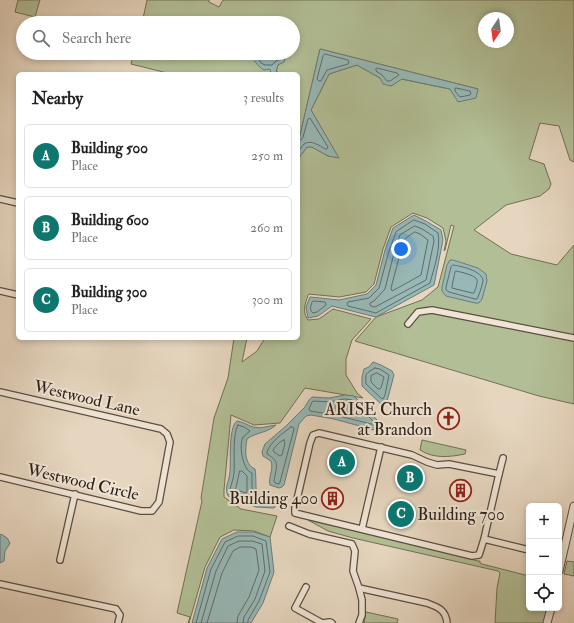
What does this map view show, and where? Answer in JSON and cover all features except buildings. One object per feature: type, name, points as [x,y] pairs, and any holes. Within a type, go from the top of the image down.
[{"type":"street","points":[[0,199],[16,203]]},
{"type":"street","points":[[0,291],[16,295]]},
{"type":"street","points":[[408,324],[418,312],[432,310],[574,338]]},
{"type":"street","name":"Westwood Lane","points":[[0,392],[161,429],[167,434]]},
{"type":"street","points":[[499,474],[450,464],[437,465],[412,455],[319,433],[313,435],[310,443],[295,513],[472,556],[479,555],[503,458]]},
{"type":"street","name":"Westwood Circle","points":[[0,477],[141,511],[152,511],[159,502],[170,442],[167,434]]},
{"type":"street","points":[[362,530],[380,447]]},
{"type":"street","points":[[60,560],[75,494]]},
{"type":"street","points":[[562,551],[574,506]]},
{"type":"street","points":[[289,526],[309,534],[352,544],[355,551],[353,571],[362,600],[362,615],[359,623]]},
{"type":"street","points":[[484,539],[526,549]]},
{"type":"street","points":[[0,584],[116,609],[120,615],[118,623]]},
{"type":"street","points":[[306,587],[295,608],[322,623],[332,623]]},
{"type":"street","points":[[359,588],[436,606],[442,610],[447,623]]},
{"type":"street","points":[[547,623],[550,611]]},
{"type":"green space","points":[[18,0],[40,0],[35,16],[15,12]]},
{"type":"green space","points":[[147,0],[209,0],[209,2],[219,7],[223,0],[574,0],[574,162],[570,160],[559,126],[540,123],[529,159],[544,164],[551,184],[549,189],[540,196],[506,205],[474,230],[511,254],[557,265],[574,245],[574,404],[539,396],[355,341],[376,317],[422,300],[438,287],[454,226],[451,225],[444,251],[446,241],[443,228],[427,218],[413,213],[391,227],[383,249],[374,284],[366,292],[339,297],[309,294],[306,302],[305,314],[308,320],[319,319],[333,309],[371,319],[352,340],[346,359],[346,375],[357,393],[363,398],[305,388],[280,423],[254,425],[231,415],[224,497],[241,509],[277,516],[270,537],[254,531],[234,530],[220,537],[205,567],[189,623],[188,623],[190,617],[177,613],[202,501],[201,498],[214,418],[228,378],[234,340],[247,340],[242,362],[257,351],[264,340],[300,340],[300,156],[307,147],[312,147],[328,156],[338,157],[311,110],[329,74],[357,65],[391,86],[401,79],[450,89],[478,89],[320,49],[300,135],[300,72],[276,72],[278,65],[282,60],[300,60],[300,16],[144,16]]},
{"type":"green space","points":[[132,60],[258,60],[271,69],[271,72],[163,72],[131,64]]},
{"type":"green space","points":[[422,440],[466,450],[465,454],[448,456],[431,455],[420,450]]},
{"type":"green space","points":[[308,520],[364,532],[480,561],[482,564],[526,575],[526,611],[546,611],[544,623],[495,623],[497,588],[500,573],[498,571],[328,531]]},
{"type":"green space","points":[[567,561],[574,562],[574,576],[564,574]]},
{"type":"green space","points":[[366,612],[398,619],[397,623],[364,623]]},
{"type":"water","points":[[320,49],[478,89],[476,98],[458,102],[450,89],[402,79],[391,86],[383,84],[380,78],[357,65],[329,74],[311,110],[339,158],[328,156],[312,147],[307,147],[300,156],[300,135]]},
{"type":"water","points":[[254,60],[285,60],[284,62],[278,65],[276,71],[278,72],[271,72],[270,69],[264,70]]},
{"type":"water","points":[[414,215],[441,230],[443,240],[434,285],[376,317],[332,306],[318,316],[308,318],[306,307],[310,297],[339,300],[367,294],[376,285],[385,250],[393,228]]},
{"type":"water","points":[[450,260],[478,268],[486,274],[487,281],[482,299],[479,303],[446,296],[442,291],[447,265]]},
{"type":"water","points":[[373,362],[392,371],[394,375],[385,406],[362,386],[364,369],[369,367]]},
{"type":"water","points":[[345,395],[354,396],[381,424],[384,430],[378,431],[334,419],[311,415],[306,416],[299,424],[284,485],[279,488],[270,485],[272,464],[271,461],[263,456],[262,452],[265,444],[305,407],[312,397],[329,398]]},
{"type":"water","points":[[237,421],[256,428],[276,425],[269,430],[247,439],[246,448],[247,460],[251,467],[255,469],[258,495],[267,501],[275,503],[276,505],[274,508],[256,507],[228,496],[227,487],[230,472],[230,445],[232,430]]},
{"type":"water","points":[[237,532],[254,532],[270,537],[274,572],[263,603],[251,623],[192,623],[207,568],[222,539]]},
{"type":"water","points":[[1,534],[7,538],[10,543],[5,551],[4,561],[0,563],[0,535]]},
{"type":"place","name":"ARISE Church at Brandon","points":[[448,419]]},
{"type":"place","name":"Building 500","points":[[342,462]]},
{"type":"place","name":"Building 600","points":[[410,478]]},
{"type":"place","name":"Building 700","points":[[461,490]]},
{"type":"place","name":"Building 400","points":[[333,498]]},
{"type":"place","name":"Building 300","points":[[401,514]]}]
